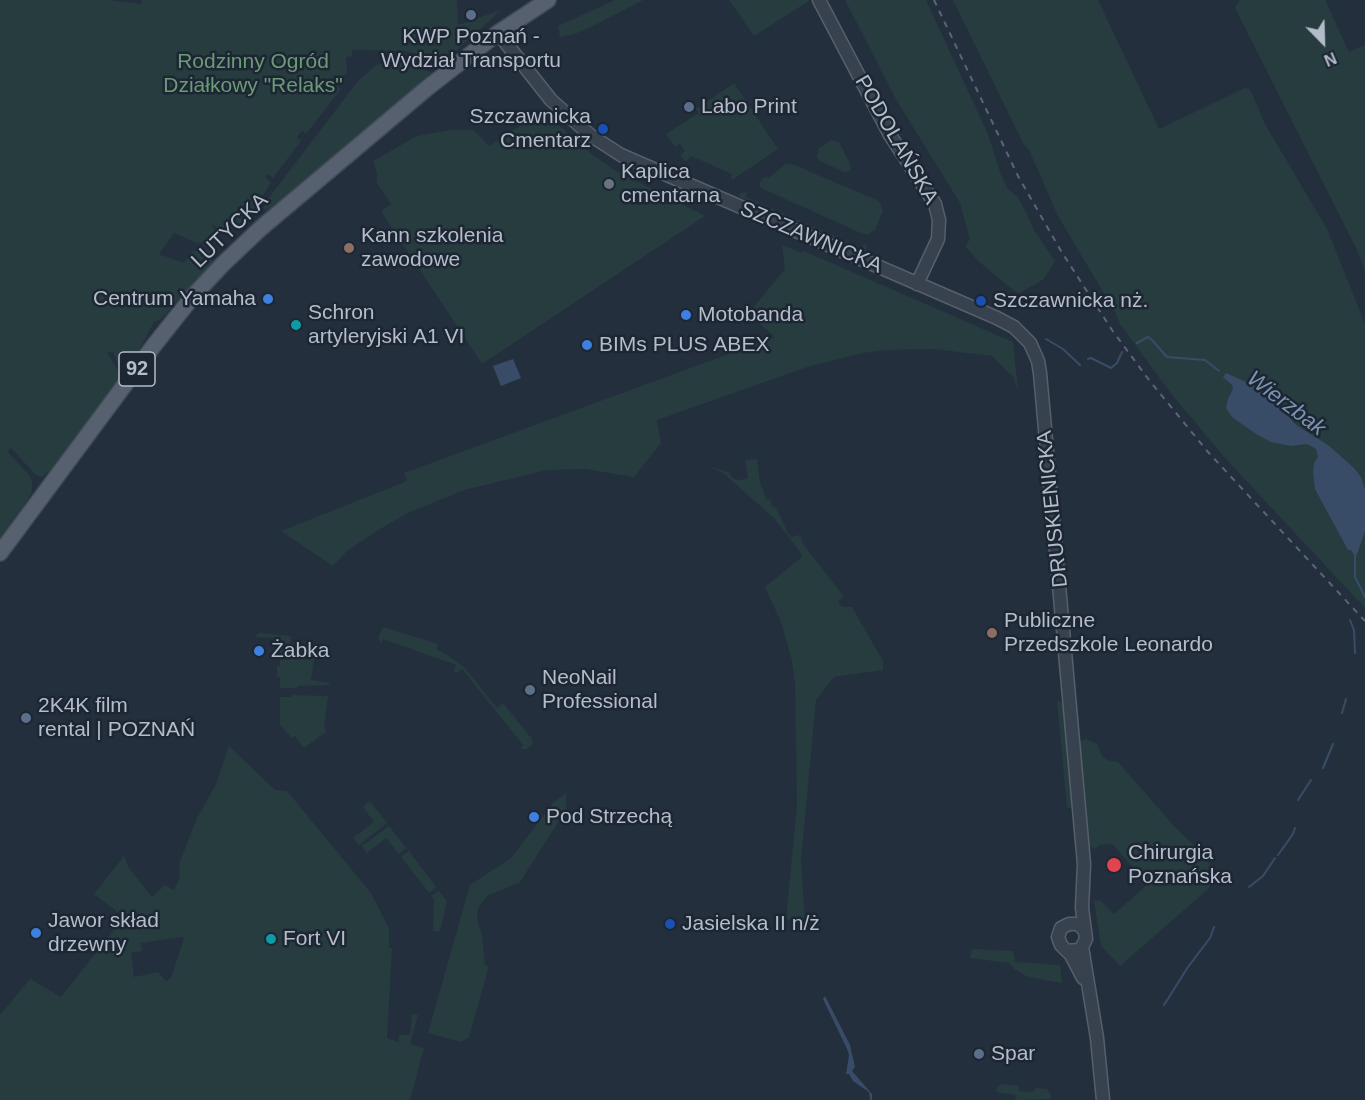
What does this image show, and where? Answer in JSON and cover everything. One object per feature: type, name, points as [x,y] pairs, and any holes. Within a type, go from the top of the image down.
[{"type":"main road","name":"LUTYCKA","points":[[0,553],[155,344],[194,295],[223,264],[261,228],[377,130],[498,33],[548,0]]},
{"type":"street","name":"PODOLAŃSKA","points":[[819,0],[896,146],[935,204],[939,220],[938,239],[917,284]]},
{"type":"street","name":"SZCZAWNICKA","points":[[498,33],[524,69],[551,100],[590,135],[611,149],[699,190],[997,318],[1014,327],[1026,338]]},
{"type":"street","name":"DRUSKIENICKA","points":[[1026,338],[1035,354],[1040,373],[1084,864],[1082,898],[1084,930]]},
{"type":"street","name":"DRUSKIENICKA","points":[[1069,924],[1082,898]]},
{"type":"street","points":[[1068,951],[1078,950],[1086,939],[1084,930],[1078,924],[1069,924],[1061,928],[1058,937],[1060,945],[1068,951],[1090,993]]},
{"type":"street","points":[[1082,947],[1097,1038],[1102,1100]]},
{"type":"green space","name":"Rodzinny Ogród Działkowy \"Relaks\"","points":[[0,0],[109,0],[141,4],[142,0],[457,0],[458,25],[501,10],[441,62],[407,51],[352,50],[352,56],[346,57],[347,72],[336,86],[341,89],[306,134],[302,131],[297,137],[301,141],[273,178],[268,174],[265,177],[271,182],[252,215],[224,234],[213,225],[217,236],[213,241],[197,243],[174,233],[159,254],[184,263],[192,251],[206,249],[213,255],[212,263],[161,319],[154,322],[124,374],[113,351],[107,353],[122,377],[53,468],[42,477],[36,475],[11,448],[25,428],[8,452],[29,475],[32,490],[29,498],[0,538]]},
{"type":"green space","points":[[615,0],[643,0],[593,26],[575,34],[560,37],[558,26]]},
{"type":"green space","points":[[729,0],[808,0],[809,1],[754,36]]},
{"type":"green space","points":[[845,0],[926,0],[988,134],[1008,189],[1017,196],[1034,230],[1055,261],[1044,279],[1018,294],[978,261],[965,246],[970,239],[960,203],[897,101]]},
{"type":"green space","points":[[953,0],[1098,0],[1159,129],[1245,88],[1250,89],[1265,124],[1327,229],[1365,324],[1365,608],[1226,459],[1172,395],[1120,324],[1058,216],[1029,150],[1023,143]]},
{"type":"green space","points":[[1240,0],[1325,0],[1349,52],[1365,45],[1365,271],[1357,250],[1235,8]]},
{"type":"green space","points":[[404,61],[432,73],[313,177],[274,208],[264,210],[271,195],[358,81],[376,65]]},
{"type":"green space","points":[[734,83],[778,149],[732,180],[732,174],[691,156],[687,161],[684,160],[680,155],[685,151],[680,144],[675,147],[666,134],[699,113],[696,109]]},
{"type":"green space","points":[[540,113],[613,169],[705,216],[482,364],[381,211],[391,204],[377,183],[373,161],[417,136],[450,130],[474,130],[489,146]]},
{"type":"green space","points":[[831,140],[839,142],[851,166],[850,171],[844,172],[820,161],[817,157],[818,149]]},
{"type":"green space","points":[[786,164],[792,164],[879,201],[883,211],[875,230],[863,234],[761,188],[759,184],[762,179],[766,176],[768,178]]},
{"type":"green space","points":[[748,192],[746,197],[862,248],[865,243],[866,252],[738,196]]},
{"type":"green space","points":[[782,245],[802,253],[804,251],[1013,342],[1018,390],[1013,377],[992,356],[934,349],[863,353],[810,366],[657,420],[661,443],[634,477],[585,469],[547,470],[464,490],[408,513],[380,529],[348,550],[333,566],[281,531],[407,481],[404,473],[775,337],[748,314],[785,269]]},
{"type":"green space","points":[[757,459],[760,483],[767,500],[770,499],[772,506],[776,508],[790,537],[800,535],[804,545],[844,597],[838,602],[842,607],[852,607],[883,661],[883,670],[834,677],[816,700],[801,860],[805,922],[786,919],[797,805],[795,683],[792,661],[781,622],[765,587],[803,556],[775,519],[723,473],[708,466],[728,472],[734,479],[742,480],[748,478],[745,460]]},
{"type":"green space","points":[[383,627],[438,644],[437,650],[465,668],[497,708],[503,703],[532,739],[533,744],[525,750],[520,748],[523,745],[462,669],[456,673],[454,671],[456,665],[383,639],[381,643],[378,638]]},
{"type":"green space","points":[[259,633],[291,636],[290,643],[316,646],[311,680],[329,683],[329,685],[280,688],[277,666],[280,666],[280,638],[254,637]]},
{"type":"green space","points":[[292,695],[328,696],[324,727],[326,732],[304,748],[295,736],[292,738],[280,725],[280,697],[291,697]]},
{"type":"green space","points":[[1057,700],[1066,705],[1075,807],[1067,808]]},
{"type":"green space","points":[[1086,739],[1097,744],[1102,756],[1107,760],[1118,762],[1175,827],[1199,850],[1218,876],[1207,890],[1120,966],[1101,946],[1094,901],[1100,900],[1114,914],[1148,884],[1112,844],[1100,845],[1095,849],[1088,845],[1078,746],[1079,742]]},
{"type":"green space","points":[[229,746],[275,790],[287,791],[371,893],[389,928],[389,948],[392,948],[387,1038],[399,1042],[399,1035],[410,1035],[412,1014],[418,1015],[410,1044],[424,1048],[410,1100],[0,1100],[0,1015],[30,979],[61,997],[124,917],[94,894],[124,856],[129,868],[152,897],[165,885],[174,890],[180,878],[179,864],[197,818],[216,784]],"holes":[[[184,938],[171,978],[166,981],[158,972],[134,977],[131,953],[142,951],[141,943]]]},
{"type":"green space","points":[[566,793],[566,810],[520,882],[487,896],[478,908],[477,920],[482,935],[485,965],[489,966],[469,1037],[461,1042],[428,1033],[470,885],[511,858],[553,803]]},
{"type":"green space","points":[[370,801],[387,823],[359,845],[353,838],[374,822],[363,807]]},
{"type":"green space","points":[[389,826],[406,848],[399,854],[386,838],[367,853],[362,846]]},
{"type":"green space","points":[[409,851],[436,887],[429,893],[401,857]]},
{"type":"green space","points":[[439,891],[447,901],[440,931],[433,931],[434,900],[431,896]]},
{"type":"green space","points":[[972,949],[1013,951],[1015,962],[1060,965],[1062,983],[1028,977],[1014,969],[1009,963],[970,958]]},
{"type":"green space","points":[[1001,1084],[1019,1086],[1019,1091],[1033,1092],[1035,1088],[1047,1089],[1051,1094],[1050,1099],[1015,1100],[1016,1095],[996,1092]]},
{"type":"water","points":[[513,359],[521,378],[501,386],[493,366]]},
{"type":"water","points":[[1226,373],[1271,393],[1282,403],[1296,425],[1328,445],[1361,477],[1365,490],[1365,531],[1355,556],[1351,550],[1348,550],[1315,489],[1313,472],[1314,463],[1318,457],[1316,449],[1307,444],[1291,446],[1271,442],[1232,417],[1226,408],[1233,389],[1223,377]]},
{"type":"water","points":[[825,996],[850,1045],[855,1067],[852,1071],[872,1094],[872,1100],[870,1100],[869,1092],[853,1081],[849,1074],[846,1074],[848,1051],[823,999]]},
{"type":"waterway","name":"Wierzbak","points":[[1137,343],[1148,337],[1167,357],[1205,360],[1219,371]]},
{"type":"waterway","name":"Wierzbak","points":[[1046,339],[1063,349],[1080,365]]},
{"type":"waterway","name":"Wierzbak","points":[[1088,359],[1091,358],[1111,368],[1117,363],[1122,352]]},
{"type":"waterway","name":"Wierzbak","points":[[1355,555],[1355,577],[1365,597]]},
{"type":"waterway","name":"Wierzbak","points":[[1350,620],[1354,630],[1355,653]]},
{"type":"waterway","name":"Wierzbak","points":[[1342,713],[1346,699]]},
{"type":"waterway","name":"Wierzbak","points":[[1323,768],[1333,744]]},
{"type":"waterway","name":"Wierzbak","points":[[1298,800],[1311,780]]},
{"type":"waterway","name":"Wierzbak","points":[[1278,855],[1295,828]]},
{"type":"waterway","name":"Wierzbak","points":[[1249,887],[1263,876],[1275,858]]},
{"type":"waterway","name":"Wierzbak","points":[[1164,1005],[1210,938],[1214,927]]},
{"type":"railway","points":[[934,0],[1018,176],[1061,251],[1112,330],[1149,380],[1208,452],[1365,621]]},
{"type":"place","name":"KWP Poznań - Wydział Transportu","points":[[471,15]]},
{"type":"place","name":"Labo Print","points":[[689,107]]},
{"type":"place","name":"Szczawnicka Cmentarz","points":[[603,129]]},
{"type":"place","name":"Kaplica cmentarna","points":[[609,184]]},
{"type":"place","name":"Kann szkolenia zawodowe","points":[[349,248]]},
{"type":"place","name":"Centrum Yamaha","points":[[268,299]]},
{"type":"place","name":"Szczawnicka nż.","points":[[981,301]]},
{"type":"place","name":"Motobanda","points":[[686,315]]},
{"type":"place","name":"Schron artyleryjski A1 VI","points":[[296,325]]},
{"type":"place","name":"BIMs PLUS ABEX","points":[[587,345]]},
{"type":"place","name":"Publiczne Przedszkole Leonardo","points":[[992,633]]},
{"type":"place","name":"Żabka","points":[[259,651]]},
{"type":"place","name":"NeoNail Professional","points":[[530,690]]},
{"type":"place","name":"2K4K film rental | POZNAŃ","points":[[26,718]]},
{"type":"place","name":"Pod Strzechą","points":[[534,817]]},
{"type":"place","name":"Chirurgia Poznańska","points":[[1114,865]]},
{"type":"place","name":"Jasielska II n/ż","points":[[670,924]]},
{"type":"place","name":"Jawor skład drzewny","points":[[36,933]]},
{"type":"place","name":"Fort VI","points":[[271,939]]},
{"type":"place","name":"Spar","points":[[979,1054]]}]
